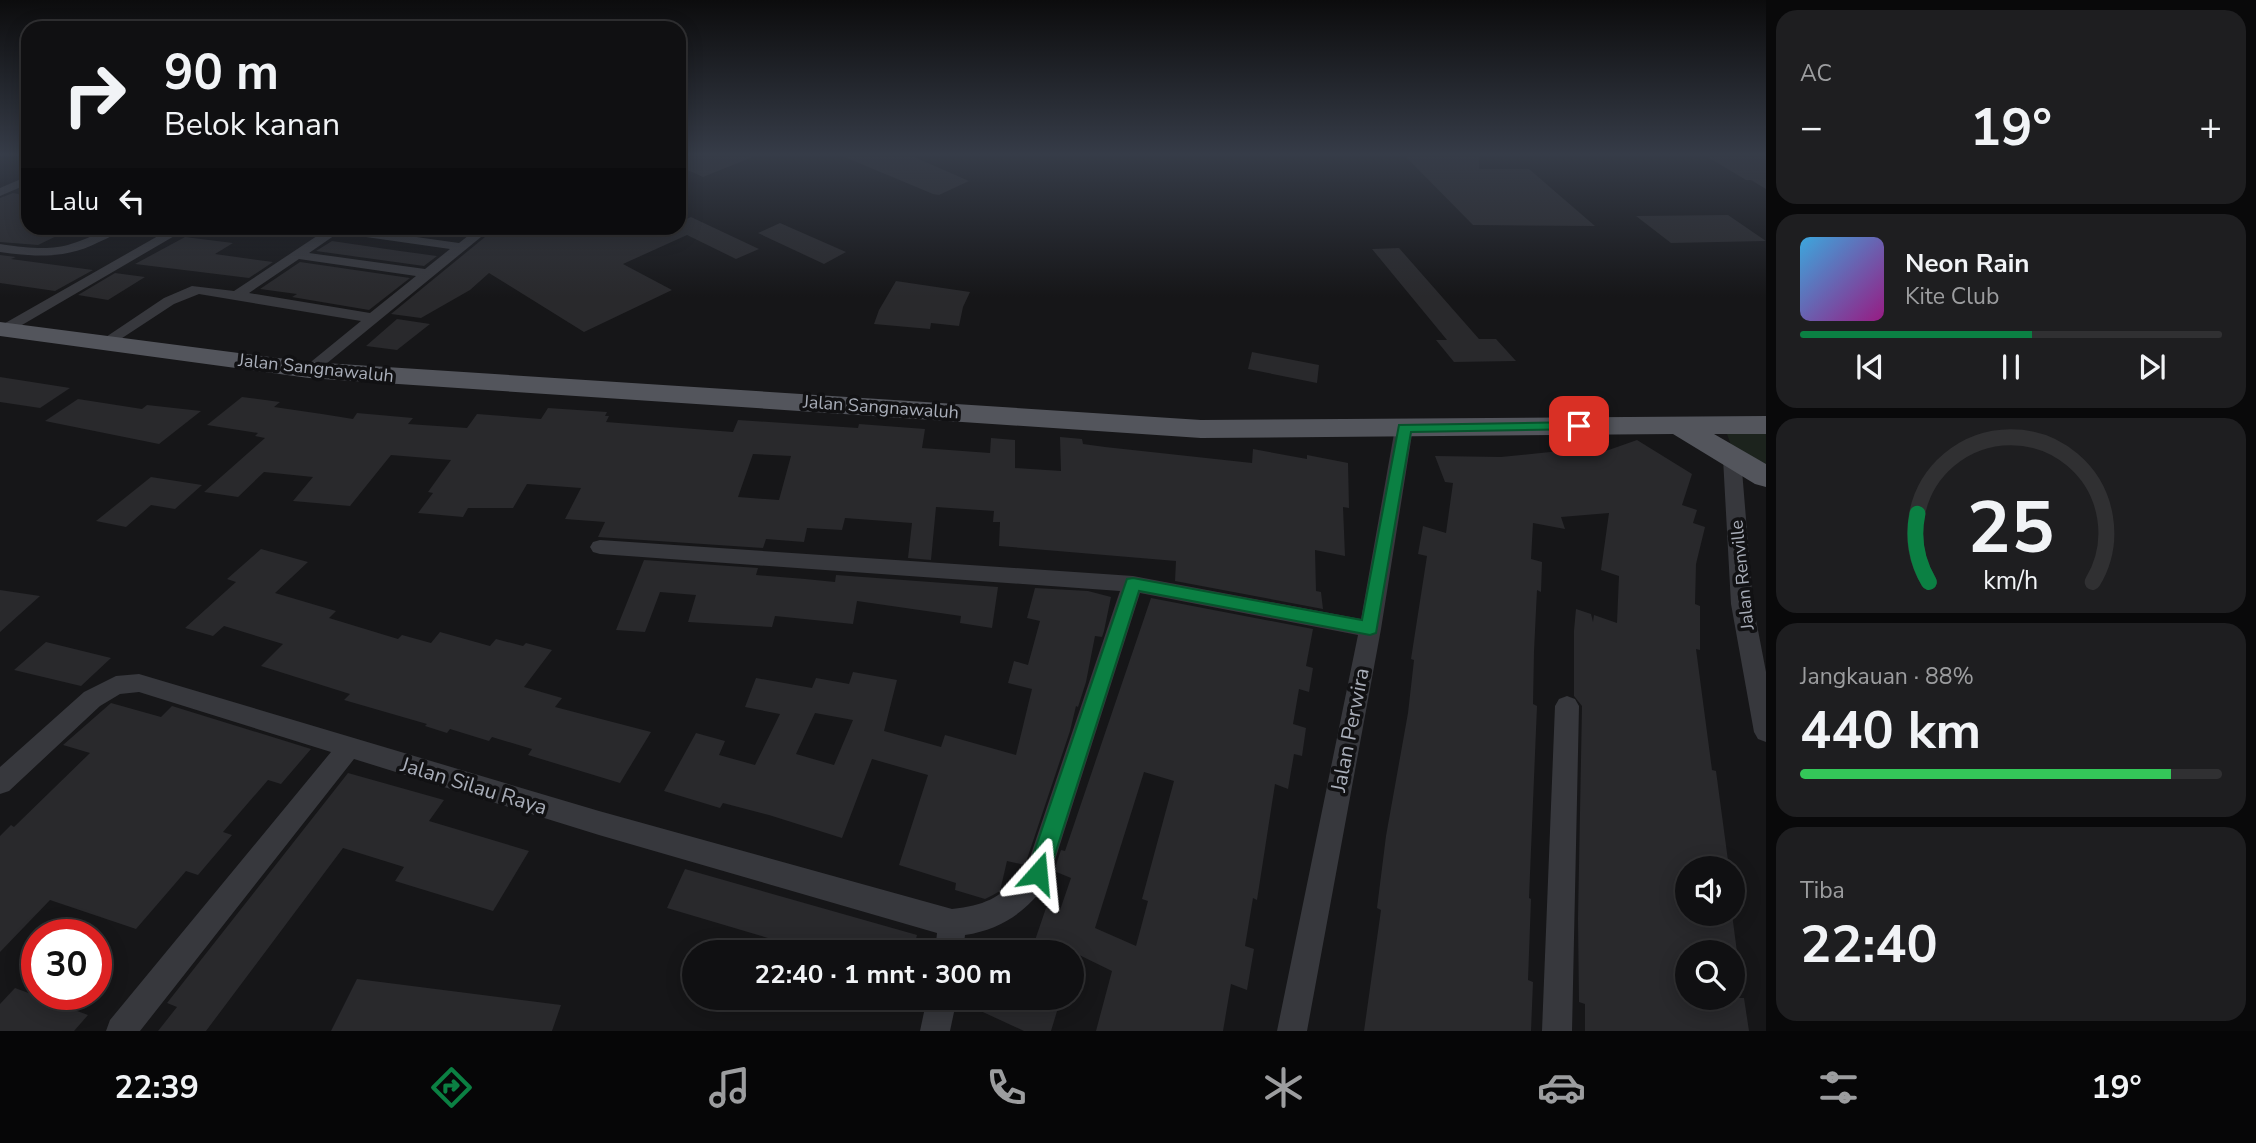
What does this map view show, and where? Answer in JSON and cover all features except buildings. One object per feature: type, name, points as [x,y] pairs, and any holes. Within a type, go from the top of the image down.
[{"type":"main road","name":"Jalan Sangnawaluh","points":[[3,329],[309,370],[1201,429],[1766,425]]},
{"type":"main road","points":[[1678,425],[1766,477]]},
{"type":"street","points":[[0,248],[59,255],[104,235]]},
{"type":"street","points":[[3,329],[169,235]]},
{"type":"street","points":[[237,295],[326,235]]},
{"type":"street","points":[[382,235],[461,247]]},
{"type":"street","points":[[309,370],[476,235]]},
{"type":"street","points":[[297,255],[428,274]]},
{"type":"street","points":[[106,343],[185,293],[198,289],[373,318]]},
{"type":"street","name":"Jalan Perwira","points":[[1292,1031],[1370,629],[1404,428]]},
{"type":"street","name":"Jalan Renville","points":[[1732,458],[1742,604],[1766,732]]},
{"type":"street","points":[[600,547],[1133,584],[1370,629]]},
{"type":"street","points":[[950,940],[952,923],[982,920],[1007,909],[1024,894],[1038,873],[1133,584]]},
{"type":"street","name":"Jalan Silau Raya","points":[[0,783],[92,699],[106,690],[127,683],[139,683],[348,749],[952,923]]},
{"type":"street","points":[[1557,1031],[1567,706]]},
{"type":"street","points":[[121,1031],[348,749]]},
{"type":"street","points":[[938,1030],[940,1010]]},
{"type":"shaded area","points":[[1727,434],[1766,434],[1766,464],[1731,445]]},
{"type":"route","points":[[1038,873],[1133,584],[1370,629],[1404,428],[1579,426]]}]
